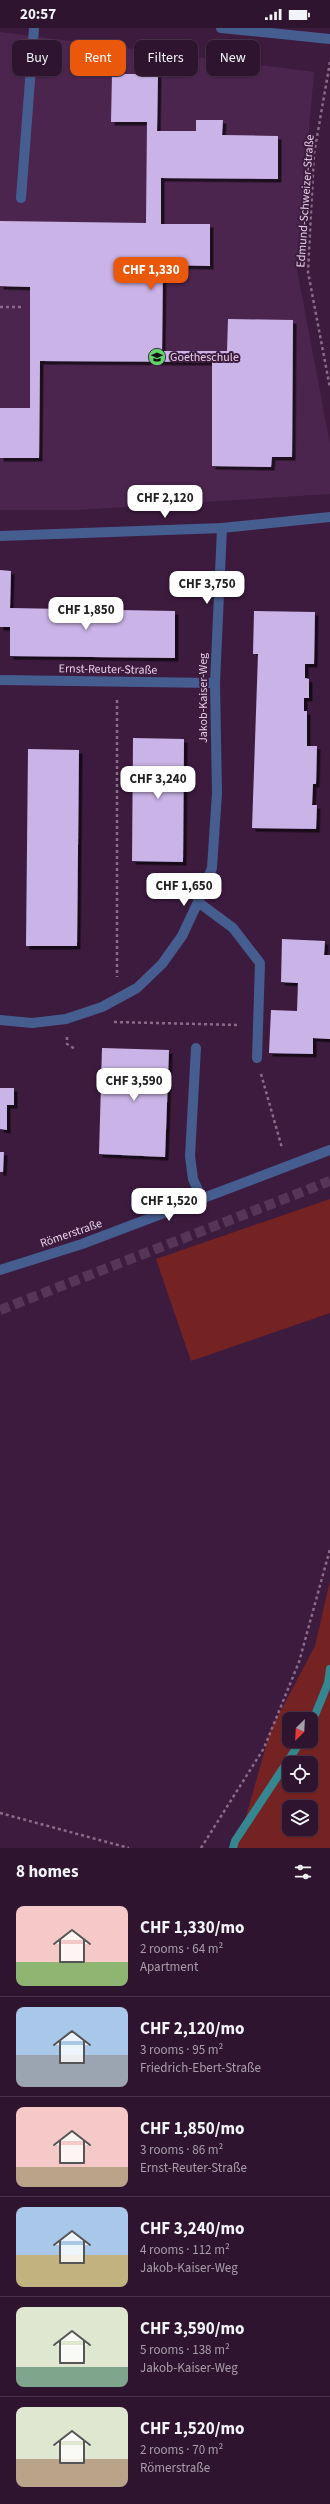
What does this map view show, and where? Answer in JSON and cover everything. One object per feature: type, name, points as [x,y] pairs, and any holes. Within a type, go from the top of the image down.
[{"type":"street","points":[[21,198],[34,28]]},
{"type":"street","points":[[221,28],[330,39]]},
{"type":"street","points":[[0,536],[222,528],[330,517]]},
{"type":"street","name":"Jakob-Kaiser-Weg","points":[[0,1020],[32,1023],[66,1019],[102,1007],[137,988],[162,964],[182,936],[198,902],[212,868],[217,793],[215,683],[222,528]]},
{"type":"street","name":"Ernst-Reuter-Straße","points":[[0,680],[215,683]]},
{"type":"street","points":[[198,902],[233,928],[260,962],[257,1058]]},
{"type":"street","points":[[196,1048],[190,1156],[193,1179],[201,1197]]},
{"type":"street","name":"Römerstraße","points":[[0,1270],[82,1244],[201,1197],[287,1167],[330,1150]]},
{"type":"path","name":"Edmund-Schweizer-Straße","points":[[330,62],[314,154],[308,272],[330,388]]},
{"type":"path","points":[[0,307],[22,307]]},
{"type":"path","points":[[117,682],[118,999]]},
{"type":"path","points":[[108,1022],[258,1026]]},
{"type":"path","points":[[257,1058],[287,1167]]},
{"type":"path","points":[[201,1848],[264,1748],[299,1662],[330,1549]]},
{"type":"path","points":[[0,1812],[129,1848]]},
{"type":"shaded area","name":"Goetheschule","points":[[0,32],[70,41],[70,76],[126,76],[126,48],[134,49],[134,76],[198,76],[198,57],[206,58],[206,76],[260,76],[260,65],[314,72],[297,270],[330,444],[330,494],[78,510],[0,510]]},
{"type":"shaded area","points":[[330,1199],[330,1313],[191,1361],[156,1259]]},
{"type":"shaded area","points":[[330,1581],[330,1848],[237,1848],[271,1729],[315,1646]]},
{"type":"building","points":[[126,74],[134,74],[134,76],[158,76],[157,131],[196,131],[196,120],[223,120],[222,135],[278,136],[278,179],[161,178],[161,224],[210,224],[210,266],[163,265],[162,351],[227,351],[228,319],[293,320],[292,457],[272,457],[271,467],[212,466],[212,362],[40,361],[39,458],[0,458],[0,408],[30,408],[30,287],[0,286],[0,221],[146,223],[147,122],[111,122],[112,76],[126,76]]},
{"type":"building","points":[[0,570],[11,571],[10,608],[175,611],[175,658],[10,656],[10,627],[0,627]]},
{"type":"building","points":[[254,611],[315,612],[314,664],[305,664],[305,678],[309,679],[309,698],[304,698],[304,711],[307,711],[307,746],[317,746],[316,784],[313,784],[312,805],[317,805],[316,829],[252,828],[258,654],[253,654]]},
{"type":"building","points":[[133,738],[184,739],[183,862],[132,861]]},
{"type":"building","points":[[28,749],[79,750],[77,946],[26,946]]},
{"type":"building","points":[[282,939],[325,941],[324,955],[330,955],[330,1039],[313,1038],[313,1054],[269,1053],[271,1010],[297,1011],[298,983],[281,982]]},
{"type":"building","points":[[102,1048],[169,1050],[165,1157],[99,1154]]},
{"type":"building","points":[[0,1088],[14,1088],[14,1105],[7,1105],[7,1130],[0,1129]]},
{"type":"building","points":[[0,1152],[4,1152],[3,1172],[0,1172]]},
{"type":"waterway","points":[[316,1712],[328,1683],[330,1669]]},
{"type":"waterway","points":[[233,1848],[235,1841],[296,1748]]},
{"type":"tunnel","points":[[0,1310],[330,1181]]},
{"type":"place","name":"Goetheschule","points":[[157,357]]}]
